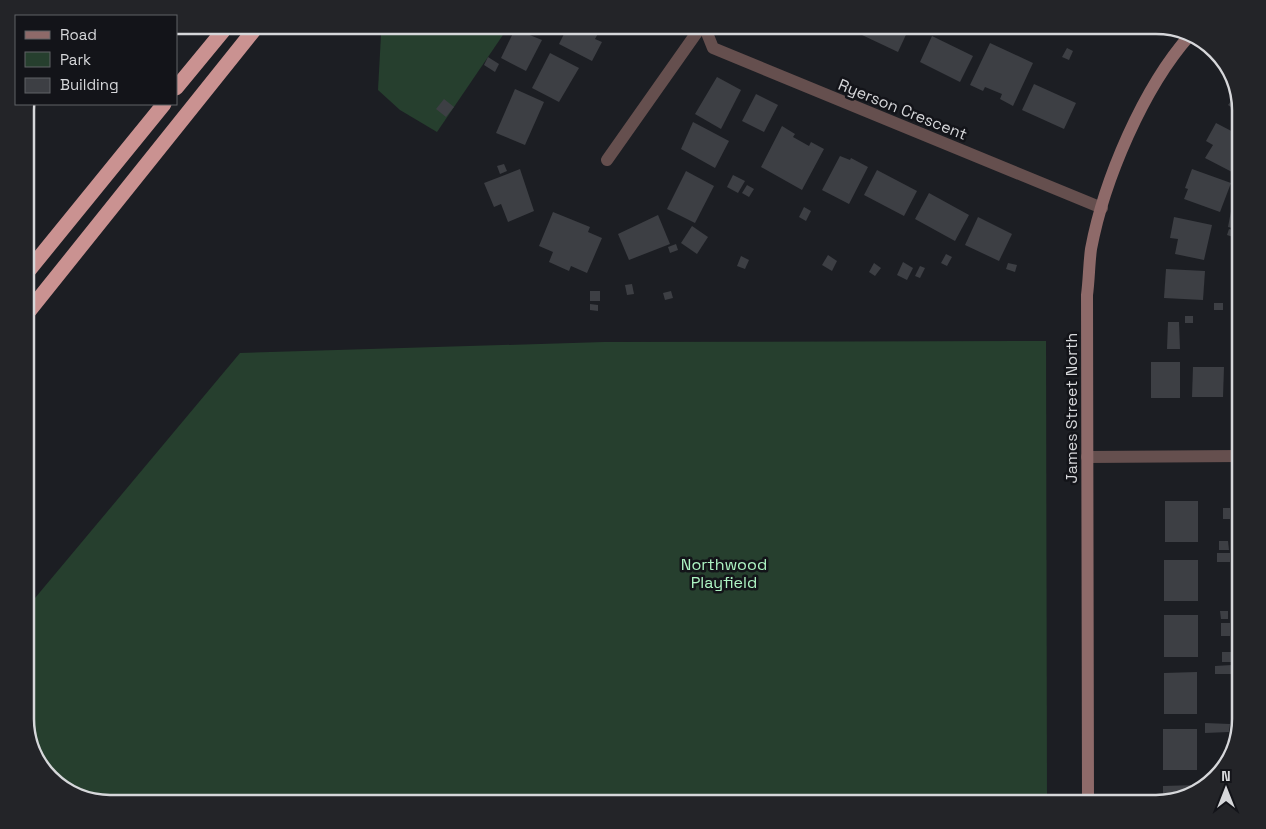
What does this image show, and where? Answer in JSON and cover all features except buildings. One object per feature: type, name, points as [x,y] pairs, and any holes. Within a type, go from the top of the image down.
[{"type":"highway","points":[[178,85],[219,34]]},
{"type":"highway","points":[[34,305],[251,34]]},
{"type":"highway","points":[[34,264],[163,105]]},
{"type":"street","points":[[607,160],[696,34]]},
{"type":"street","name":"Ryerson Crescent","points":[[707,34],[713,48],[1102,208]]},
{"type":"street","name":"James Street North","points":[[1088,795],[1087,295],[1091,250],[1114,170],[1151,91],[1176,51],[1186,40]]},
{"type":"street","points":[[1087,457],[1232,456]]},
{"type":"green space","points":[[504,34],[437,132],[400,110],[378,90],[381,35]]},
{"type":"green space","name":"Northwood Playfield","points":[[1046,341],[1047,795],[100,795],[90,793],[68,782],[53,769],[44,757],[36,739],[34,724],[34,599],[240,353],[604,342]]}]
